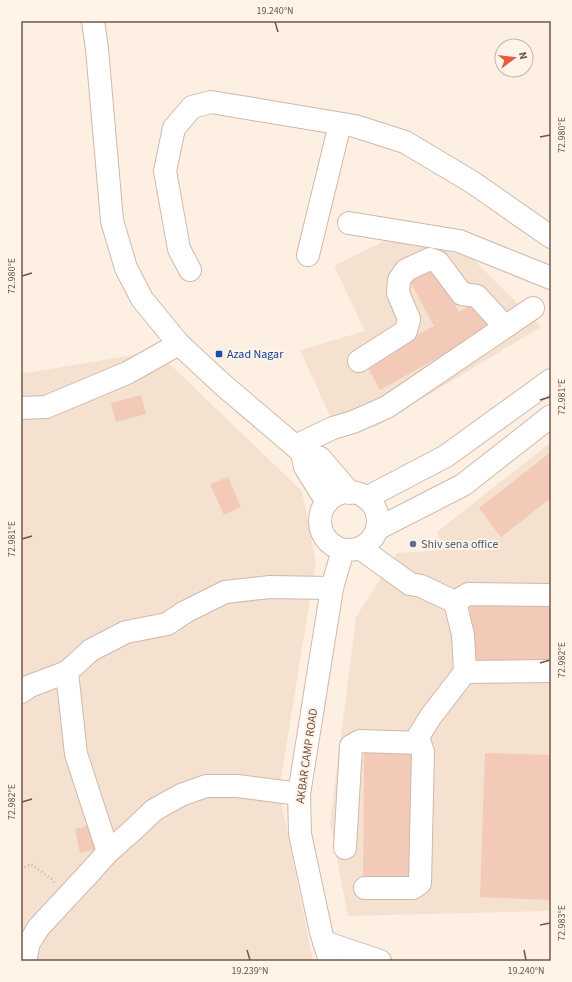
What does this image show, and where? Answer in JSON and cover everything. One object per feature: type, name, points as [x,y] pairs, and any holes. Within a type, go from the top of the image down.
[{"type":"street","points":[[93,21],[97,49],[112,221],[126,268],[142,299],[179,344],[222,384],[298,449],[320,458],[358,495],[374,506],[378,517],[363,542]]},
{"type":"street","points":[[190,270],[180,249],[165,171],[174,128],[192,107],[211,102],[355,126],[405,142],[472,182],[551,237]]},
{"type":"street","points":[[308,255],[340,124]]},
{"type":"street","points":[[349,223],[459,241],[551,278]]},
{"type":"street","points":[[359,362],[406,330],[409,319],[398,293],[399,280],[406,270],[430,259],[438,262],[462,294],[477,296],[505,327]]},
{"type":"street","points":[[298,449],[333,428],[353,422],[387,407],[533,308]]},
{"type":"street","points":[[21,408],[46,407],[127,373],[179,344]]},
{"type":"street","points":[[551,380],[446,456],[358,495],[337,494],[327,502],[321,512],[320,525],[324,536],[332,545],[363,542],[464,485],[551,416]]},
{"type":"street","points":[[298,449],[305,467],[327,502]]},
{"type":"street","points":[[446,456],[464,485]]},
{"type":"street","points":[[363,542],[417,577],[422,586],[455,602]]},
{"type":"street","name":"AKBAR CAMP ROAD","points":[[327,952],[300,834],[300,794],[332,588],[363,542]]},
{"type":"street","points":[[21,692],[30,686],[67,672],[91,650],[126,632],[167,624],[185,612],[225,592],[270,587],[332,588]]},
{"type":"street","points":[[455,602],[468,594],[551,595]]},
{"type":"street","points":[[365,888],[413,888],[420,883],[423,752],[418,737],[431,716],[465,672],[463,635],[455,602]]},
{"type":"street","points":[[465,672],[551,671]]},
{"type":"street","points":[[67,672],[76,754],[108,852]]},
{"type":"street","points":[[345,848],[351,746],[360,741],[420,743]]},
{"type":"street","points":[[25,961],[29,943],[39,927],[108,852],[154,810],[181,795],[206,786],[238,786],[300,794]]},
{"type":"street","points":[[327,952],[380,961]]},
{"type":"path","points":[[21,869],[31,864],[53,880],[65,899]]},
{"type":"shaded area","points":[[392,237],[472,258],[541,327],[375,427],[336,429],[300,350],[365,331],[334,266]]},
{"type":"shaded area","points":[[156,351],[302,491],[316,562],[279,791],[313,961],[21,961],[21,374]]},
{"type":"shaded area","points":[[551,442],[551,911],[348,916],[330,823],[356,617],[397,553],[444,550],[437,532]]},
{"type":"building","points":[[433,265],[459,312],[477,302],[491,328],[380,390],[366,364],[434,326],[408,278]]},
{"type":"building","points":[[141,395],[146,414],[116,422],[111,403]]},
{"type":"building","points":[[551,452],[551,498],[501,537],[479,508]]},
{"type":"building","points":[[228,477],[241,507],[224,515],[210,484]]},
{"type":"building","points":[[470,601],[551,605],[551,663],[471,665]]},
{"type":"building","points":[[364,752],[416,753],[415,885],[363,884]]},
{"type":"building","points":[[485,753],[551,755],[551,900],[480,897]]},
{"type":"building","points":[[92,825],[97,849],[80,853],[75,829]]},
{"type":"place","name":"Azad Nagar","points":[[219,354]]},
{"type":"place","name":"Shiv sena office","points":[[413,544]]}]
